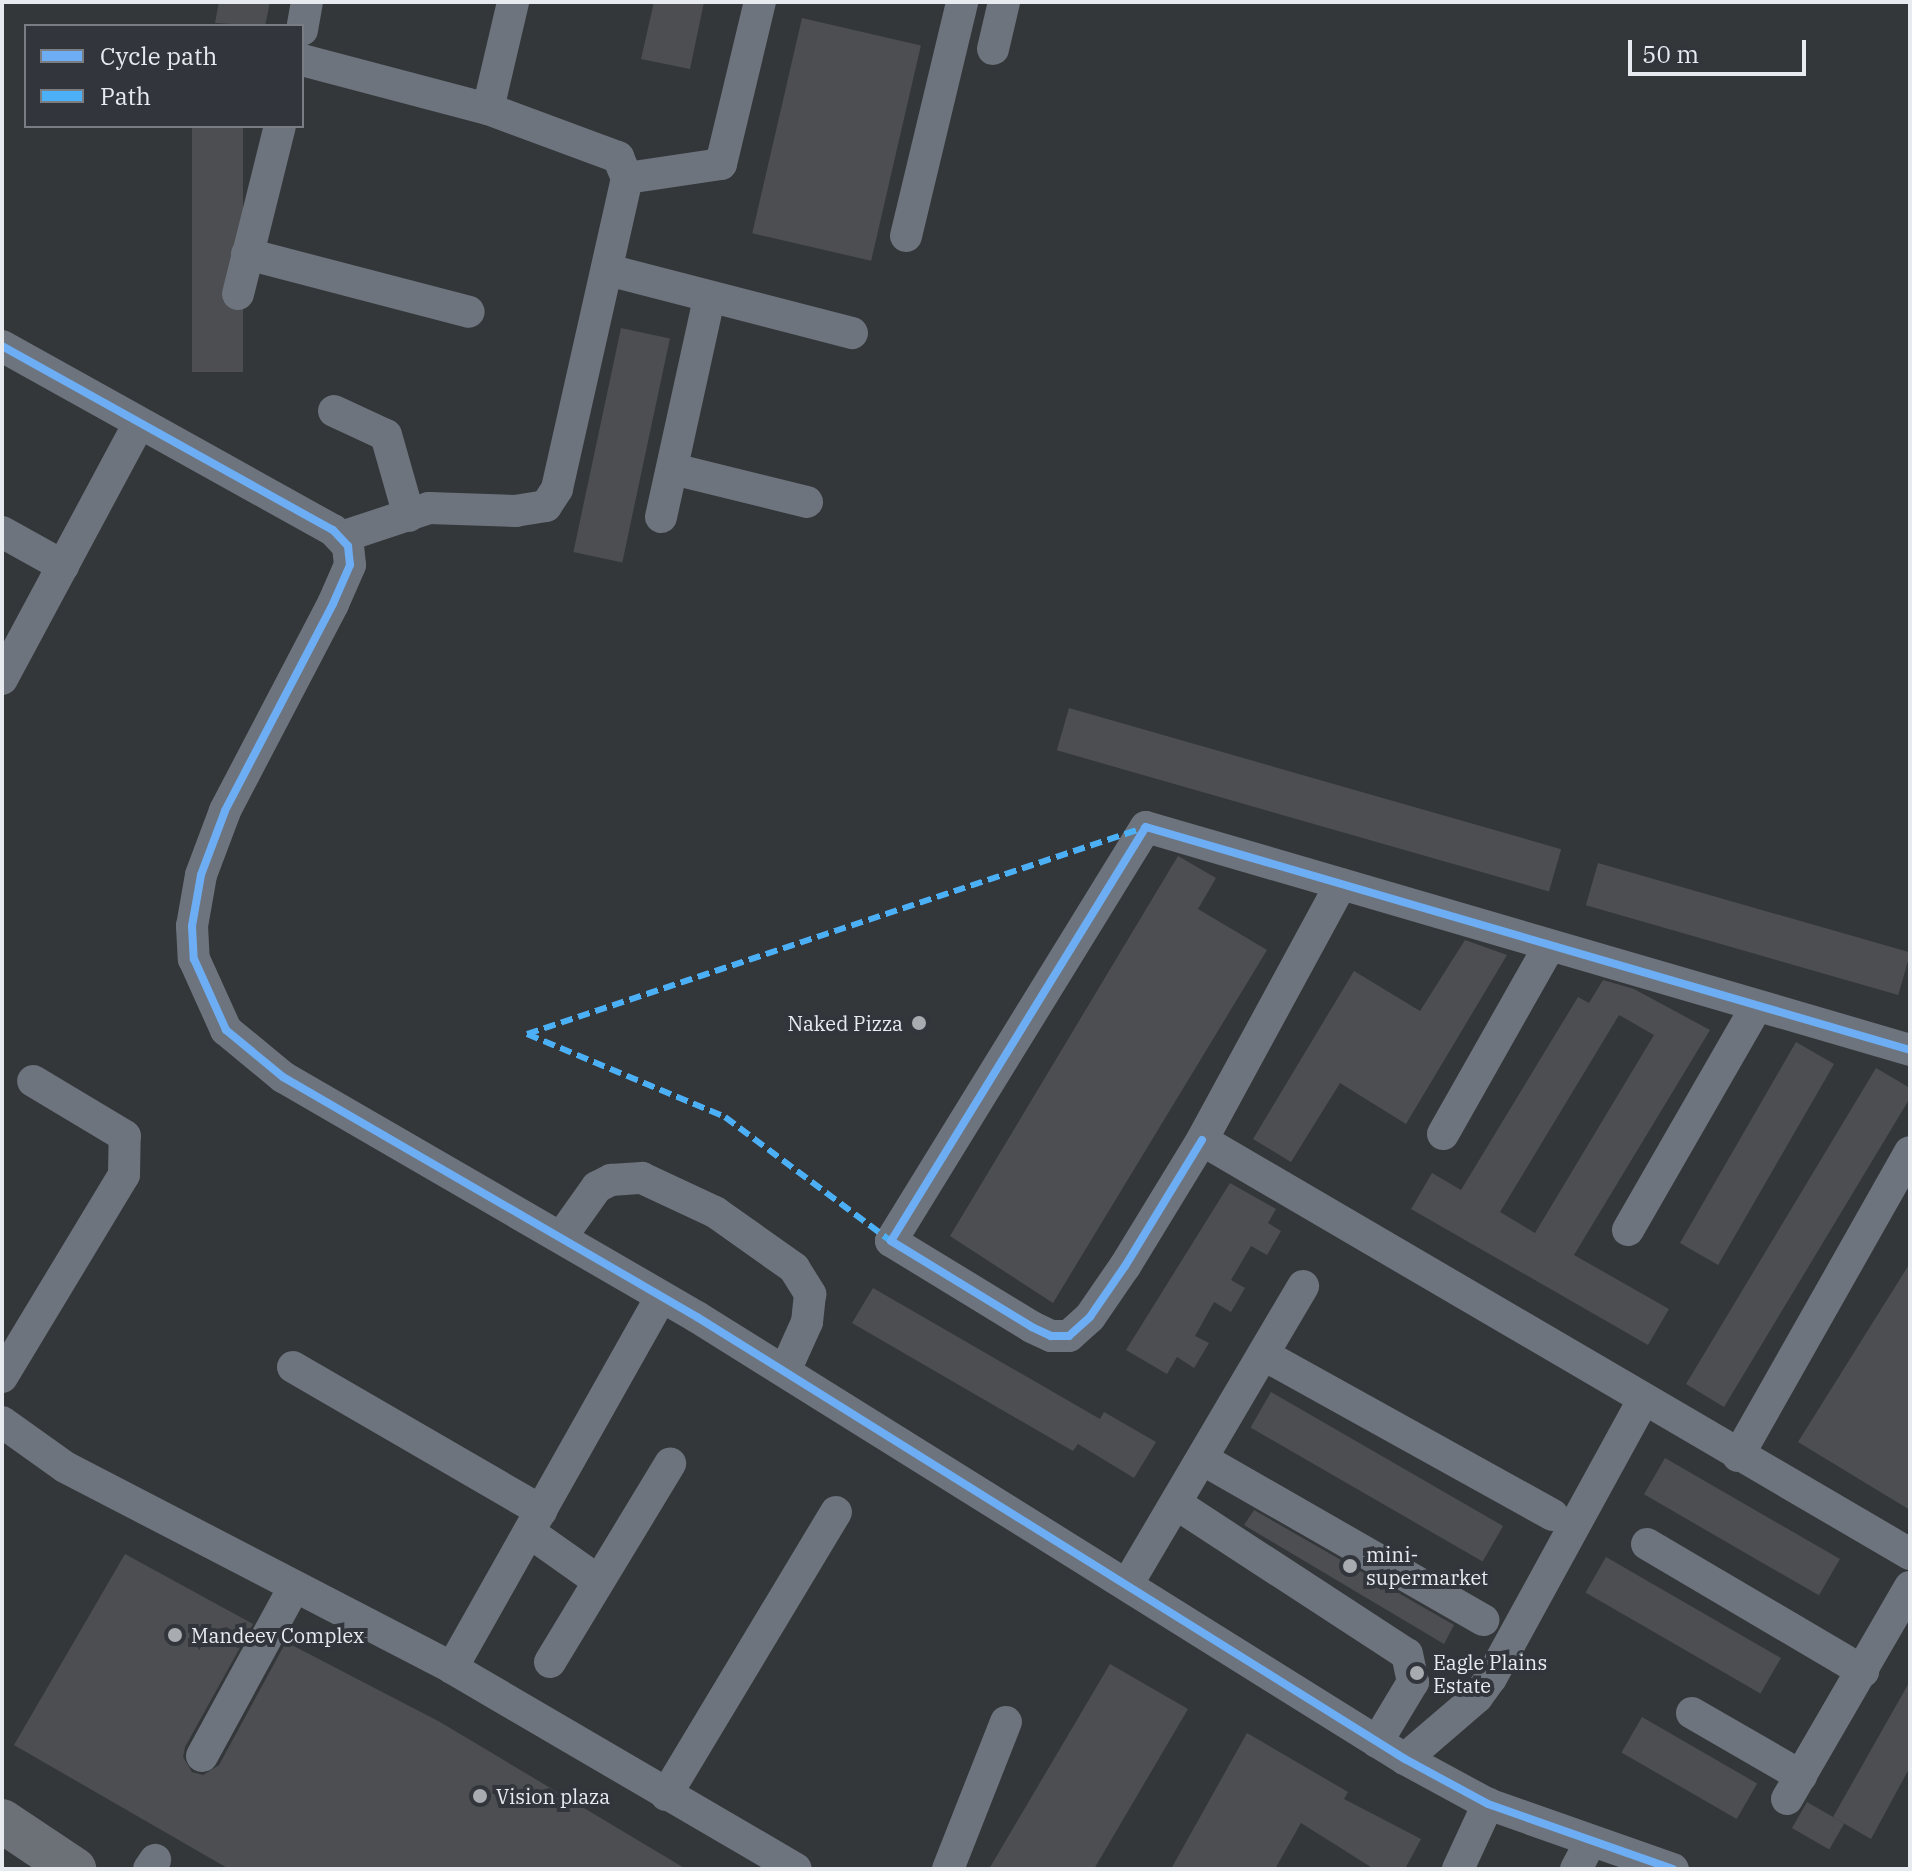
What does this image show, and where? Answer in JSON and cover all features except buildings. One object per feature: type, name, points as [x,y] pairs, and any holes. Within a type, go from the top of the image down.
[{"type":"highway","points":[[2,1821],[74,1869]]},
{"type":"street","points":[[303,24],[307,2]]},
{"type":"street","points":[[488,109],[513,2]]},
{"type":"street","points":[[627,178],[721,164],[760,2]]},
{"type":"street","points":[[906,236],[962,2]]},
{"type":"street","points":[[993,49],[1004,2]]},
{"type":"street","points":[[304,61],[488,109],[618,157],[627,178],[557,489],[546,506],[516,511],[429,508],[342,537]]},
{"type":"street","points":[[238,294],[279,128]]},
{"type":"street","points":[[247,254],[469,312]]},
{"type":"street","points":[[608,270],[852,333]]},
{"type":"street","points":[[661,517],[709,298]]},
{"type":"street","points":[[2,346],[342,537],[350,565],[225,811],[201,875],[192,926],[199,974],[226,1030],[283,1077],[562,1236],[785,1371],[1405,1759],[1583,1856],[1673,1869]]},
{"type":"street","points":[[334,411],[386,435],[409,516]]},
{"type":"street","points":[[2,679],[138,425]]},
{"type":"street","points":[[673,469],[807,502]]},
{"type":"street","points":[[2,532],[63,566]]},
{"type":"street","points":[[1341,884],[1202,1140],[1125,1266],[1090,1317],[1069,1336],[1051,1336],[1032,1327],[891,1241],[1146,827],[1910,1050]]},
{"type":"street","points":[[1443,1134],[1549,947]]},
{"type":"street","points":[[1628,1230],[1756,1007]]},
{"type":"street","points":[[2,1377],[124,1175],[125,1136],[33,1081]]},
{"type":"street","points":[[1202,1140],[1910,1554]]},
{"type":"street","points":[[1738,1456],[1910,1152]]},
{"type":"street","points":[[562,1236],[597,1187],[611,1180],[642,1178],[715,1212],[794,1268],[810,1294],[807,1322],[785,1371]]},
{"type":"street","points":[[1127,1585],[1178,1505],[1303,1286]]},
{"type":"street","points":[[452,1668],[661,1297]]},
{"type":"street","points":[[1264,1355],[1553,1515]]},
{"type":"street","points":[[293,1367],[535,1522],[597,1580]]},
{"type":"street","points":[[1405,1759],[1466,1708],[1491,1678],[1643,1400]]},
{"type":"street","points":[[2,1422],[65,1467],[293,1589],[452,1668],[796,1869]]},
{"type":"street","points":[[1204,1460],[1483,1620]]},
{"type":"street","points":[[550,1662],[670,1464]]},
{"type":"street","points":[[1178,1505],[1407,1654],[1413,1682],[1377,1742]]},
{"type":"street","points":[[666,1795],[836,1512]]},
{"type":"street","points":[[1647,1544],[1863,1671]]},
{"type":"street","points":[[1692,1713],[1794,1787],[1910,1587]]},
{"type":"street","points":[[202,1756],[293,1589]]},
{"type":"street","points":[[948,1869],[1006,1722]]},
{"type":"street","points":[[1458,1869],[1488,1804]]},
{"type":"marked path","points":[[527,1034],[1146,827]]},
{"type":"marked path","points":[[527,1034],[725,1117],[891,1241]]},
{"type":"cycle path","points":[[2,346],[333,530],[348,546],[350,565],[333,604],[225,811],[201,875],[192,926],[194,959],[226,1030],[283,1077],[697,1317],[1405,1759],[1488,1804],[1673,1869]]},
{"type":"cycle path","points":[[1202,1140],[1125,1266],[1090,1317],[1069,1336],[1051,1336],[1032,1327],[891,1241],[1146,827],[1910,1050]]},
{"type":"place","name":"Naked Pizza","points":[[919,1023]]},
{"type":"place","name":"mini- supermarket","points":[[1350,1566]]},
{"type":"place","name":"Mandeev Complex","points":[[175,1635]]},
{"type":"place","name":"Eagle Plains Estate","points":[[1417,1673]]},
{"type":"place","name":"Vision plaza","points":[[480,1796]]}]
